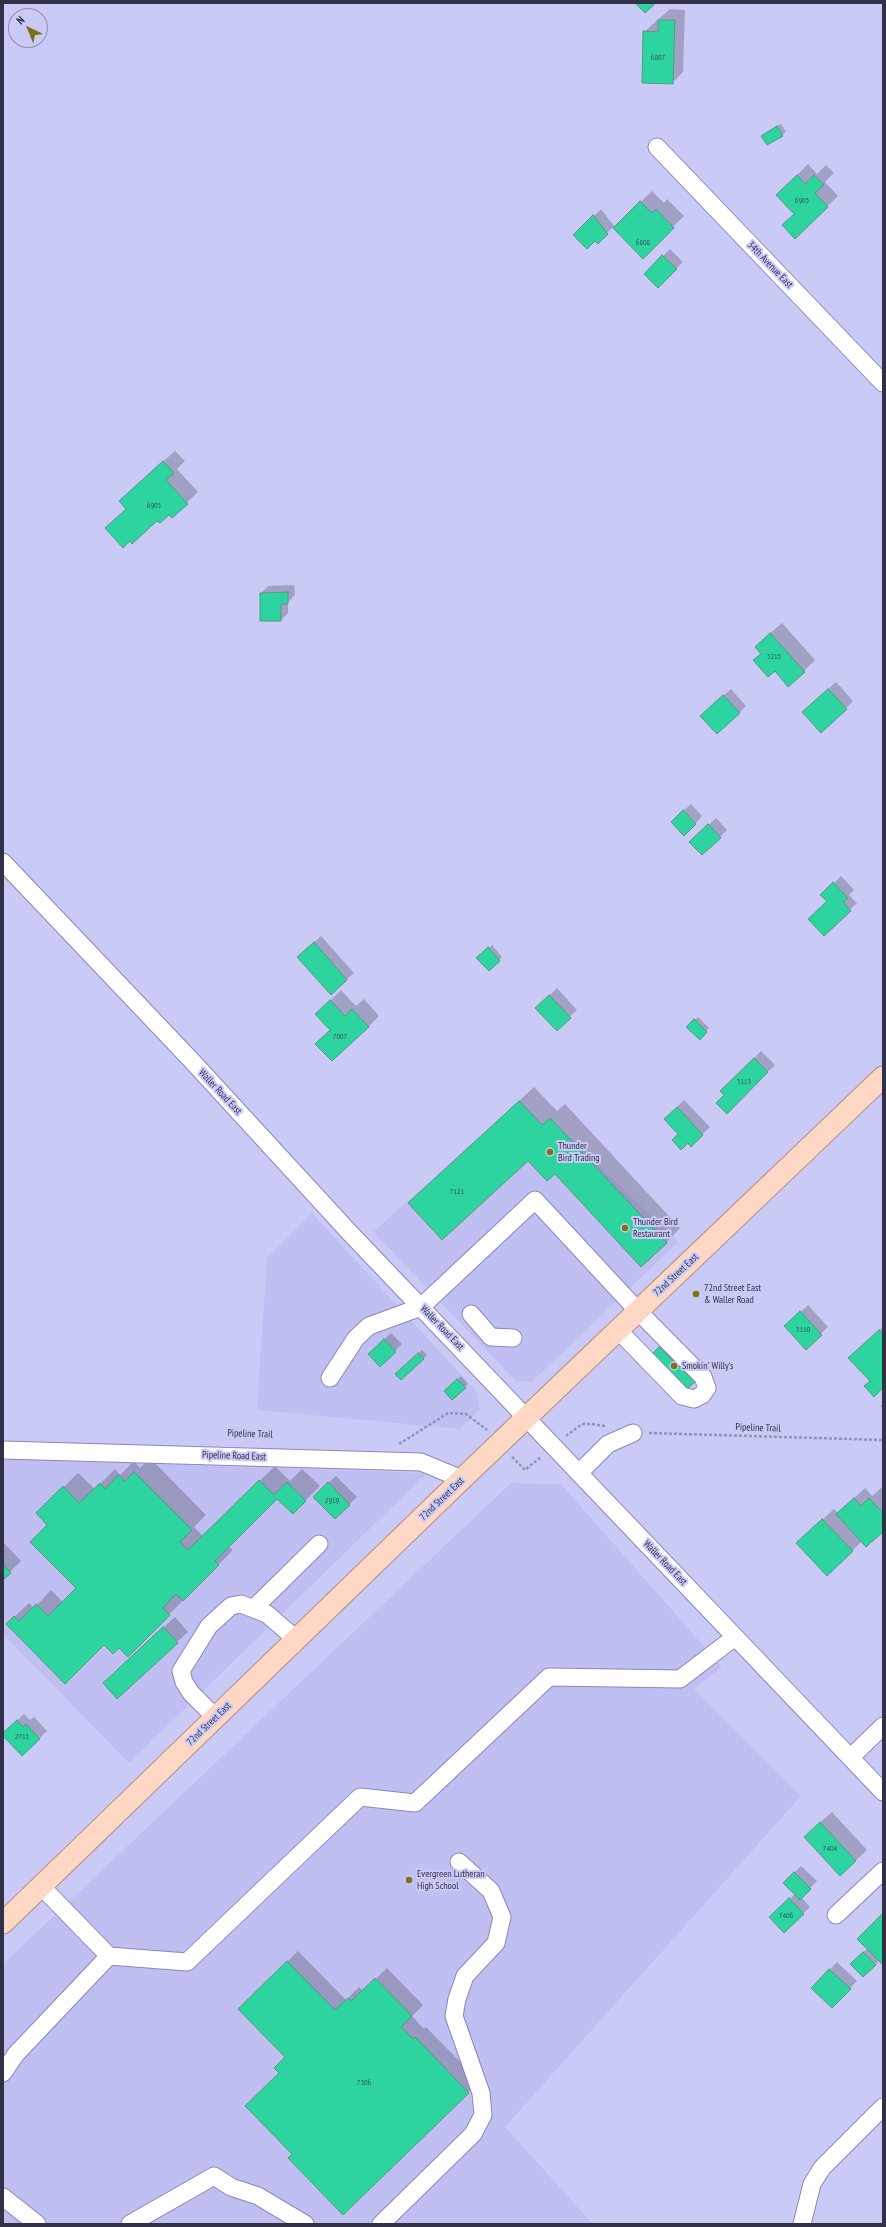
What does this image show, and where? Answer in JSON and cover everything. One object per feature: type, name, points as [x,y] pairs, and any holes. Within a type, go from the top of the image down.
[{"type":"main road","name":"72nd Street East","points":[[3,1923],[527,1416],[883,1077]]},
{"type":"street","name":"34th Avenue East","points":[[657,147],[883,383]]},
{"type":"street","name":"Waller Road East","points":[[3,862],[422,1307],[883,1792]]},
{"type":"street","points":[[330,1378],[356,1338],[369,1326],[422,1307],[535,1200],[638,1311],[703,1378],[706,1388],[702,1395],[694,1399],[682,1396],[618,1330]]},
{"type":"street","points":[[471,1314],[490,1337],[513,1338]]},
{"type":"street","points":[[579,1472],[608,1444],[633,1433]]},
{"type":"street","name":"Pipeline Road East","points":[[3,1450],[421,1462],[462,1479]]},
{"type":"street","points":[[254,1608],[319,1544]]},
{"type":"street","points":[[216,1718],[191,1693],[184,1682],[181,1671],[209,1626],[231,1606],[241,1604],[267,1614],[297,1640]]},
{"type":"street","points":[[41,1886],[109,1956],[187,1962],[360,1797],[415,1803],[549,1677],[680,1679],[735,1637]]},
{"type":"street","points":[[851,1757],[883,1726]]},
{"type":"street","points":[[381,2224],[473,2134],[483,2115],[481,2093],[454,2016],[456,1999],[465,1976],[496,1943],[502,1917],[491,1891],[459,1862]]},
{"type":"street","points":[[836,1915],[883,1871]]},
{"type":"street","points":[[3,2073],[16,2054],[109,1956]]},
{"type":"street","points":[[802,2224],[812,2184],[822,2168],[883,2107]]},
{"type":"street","points":[[130,2224],[214,2176],[231,2187],[258,2196],[305,2224]]},
{"type":"street","points":[[3,2197],[37,2224]]},
{"type":"path","points":[[397,1446],[448,1413],[466,1414],[483,1426]]},
{"type":"path","name":"Pipeline Trail","points":[[633,1433],[883,1440]]},
{"type":"path","points":[[516,1462],[525,1470],[536,1461]]},
{"type":"shaded area","points":[[519,1101],[542,1125],[550,1118],[678,1242],[532,1382],[515,1380],[373,1232]]},
{"type":"shaded area","points":[[312,1213],[477,1392],[480,1409],[460,1429],[257,1410],[267,1258]]},
{"type":"shaded area","points":[[3,1459],[427,1473],[129,1763],[3,1634]]},
{"type":"shaded area","name":"Evergreen Lutheran High School","points":[[511,1483],[561,1484],[722,1667],[694,1689],[801,1796],[505,2127],[593,2224],[3,2224],[3,1964]]},
{"type":"building","points":[[635,3],[656,3],[645,13]]},
{"type":"building","points":[[658,20],[675,20],[673,84],[642,83],[643,31],[658,32]]},
{"type":"building","points":[[777,126],[783,136],[767,145],[761,136]]},
{"type":"building","points":[[797,175],[805,184],[814,175],[824,185],[815,193],[828,207],[795,239],[782,225],[794,214],[776,195]]},
{"type":"building","points":[[640,201],[652,213],[656,209],[674,228],[643,259],[613,228]]},
{"type":"building","points":[[593,215],[608,234],[598,244],[595,241],[587,249],[573,235]]},
{"type":"building","points":[[662,255],[677,269],[658,288],[644,274]]},
{"type":"building","points":[[163,461],[174,473],[166,480],[188,504],[172,518],[169,515],[160,523],[157,521],[132,544],[130,541],[123,548],[105,528],[126,509],[119,501]]},
{"type":"building","points":[[288,592],[288,604],[281,604],[281,621],[260,621],[260,593]]},
{"type":"building","points":[[770,633],[805,672],[788,687],[775,671],[768,677],[753,660],[761,654],[755,647]]},
{"type":"building","points":[[828,689],[847,709],[821,733],[802,712]]},
{"type":"building","points":[[723,695],[740,713],[717,734],[700,716]]},
{"type":"building","points":[[683,810],[696,824],[684,836],[671,822]]},
{"type":"building","points":[[708,824],[721,838],[702,855],[689,842]]},
{"type":"building","points":[[833,882],[848,898],[843,902],[851,911],[824,936],[808,919],[827,901],[820,895]]},
{"type":"building","points":[[314,942],[347,980],[331,995],[297,957]]},
{"type":"building","points":[[488,947],[500,961],[489,971],[476,958]]},
{"type":"building","points":[[549,995],[571,1018],[557,1031],[535,1008]]},
{"type":"building","points":[[330,1000],[345,1016],[352,1009],[369,1027],[332,1061],[315,1044],[330,1030],[315,1014]]},
{"type":"building","points":[[694,1019],[707,1032],[700,1040],[686,1027]]},
{"type":"building","points":[[754,1058],[768,1072],[727,1114],[716,1103],[724,1095],[720,1091]]},
{"type":"building","points":[[519,1101],[542,1125],[550,1118],[667,1243],[641,1267],[555,1174],[547,1181],[528,1161],[442,1240],[408,1203]]},
{"type":"building","points":[[677,1107],[703,1135],[691,1147],[688,1143],[681,1150],[672,1140],[678,1134],[664,1119]]},
{"type":"building","points":[[800,1311],[822,1335],[806,1350],[784,1326]]},
{"type":"building","points":[[879,1330],[883,1334],[883,1388],[874,1397],[864,1386],[870,1381],[848,1358]]},
{"type":"building","points":[[384,1339],[396,1352],[380,1367],[368,1354]]},
{"type":"building","points":[[659,1347],[695,1382],[687,1389],[652,1354]]},
{"type":"building","points":[[418,1353],[424,1359],[401,1380],[395,1374]]},
{"type":"building","points":[[457,1379],[466,1388],[452,1400],[444,1391]]},
{"type":"building","points":[[134,1472],[192,1530],[180,1542],[188,1550],[259,1480],[274,1495],[287,1482],[306,1501],[293,1514],[277,1499],[215,1561],[219,1565],[183,1601],[176,1594],[163,1608],[170,1615],[128,1657],[119,1648],[113,1654],[104,1645],[65,1684],[6,1624],[14,1616],[19,1621],[36,1604],[48,1616],[76,1588],[30,1542],[47,1525],[36,1513],[63,1486],[79,1503],[100,1483],[105,1489],[118,1475],[125,1481]]},
{"type":"building","points":[[328,1482],[350,1505],[335,1519],[313,1497]]},
{"type":"building","points":[[854,1498],[861,1506],[869,1498],[883,1513],[883,1532],[866,1547],[836,1514]]},
{"type":"building","points":[[822,1519],[853,1551],[827,1576],[796,1543]]},
{"type":"building","points":[[3,1564],[11,1573],[3,1580]]},
{"type":"building","points":[[163,1627],[178,1643],[117,1699],[103,1683]]},
{"type":"building","points":[[17,1720],[23,1727],[26,1724],[40,1739],[22,1756],[3,1736],[3,1733]]},
{"type":"building","points":[[820,1822],[856,1861],[840,1876],[804,1837]]},
{"type":"building","points":[[794,1872],[811,1889],[800,1900],[783,1883]]},
{"type":"building","points":[[789,1898],[804,1914],[784,1933],[769,1917]]},
{"type":"building","points":[[883,1913],[883,1965],[857,1939]]},
{"type":"building","points":[[863,1952],[876,1965],[863,1977],[850,1964]]},
{"type":"building","points":[[287,1961],[335,2010],[348,1998],[351,2001],[375,1978],[412,2016],[401,2027],[413,2039],[415,2037],[469,2093],[343,2215],[288,2158],[292,2154],[245,2106],[279,2073],[274,2068],[285,2057],[238,2009]]},
{"type":"building","points":[[829,1969],[851,1989],[832,2008],[811,1988]]},
{"type":"place","name":"Thunder Bird Trading","points":[[550,1152]]},
{"type":"place","name":"Thunder Bird Restaurant","points":[[625,1228]]},
{"type":"place","name":"72nd Street East & Waller Road","points":[[696,1294]]},
{"type":"place","name":"Smokin' Willy's","points":[[674,1366]]},
{"type":"place","name":"Evergreen Lutheran High School","points":[[409,1880]]}]
